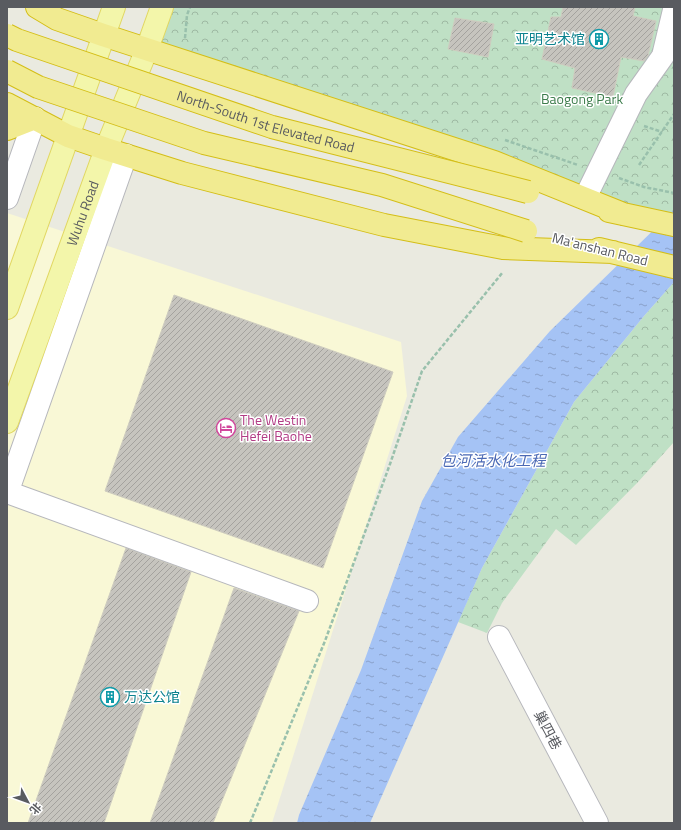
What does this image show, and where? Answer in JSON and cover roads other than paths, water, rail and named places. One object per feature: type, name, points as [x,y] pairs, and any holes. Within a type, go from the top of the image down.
[{"type":"highway","points":[[37,7],[60,13],[103,35],[494,162],[623,214],[674,225]]},
{"type":"highway","name":"North-South 1st Elevated Road","points":[[7,35],[17,40],[272,127],[528,192],[623,214]]},
{"type":"highway","name":"Ma'anshan Road","points":[[7,72],[38,87],[204,143],[382,185],[526,231],[674,267]]},
{"type":"highway","points":[[7,104],[68,136],[116,152],[182,173],[384,225],[504,248],[613,252]]},
{"type":"highway","points":[[7,122],[35,118]]},
{"type":"highway","points":[[7,129],[35,118]]},
{"type":"main road","points":[[7,308],[114,7]]},
{"type":"main road","name":"Wuhu Road","points":[[7,422],[116,152],[147,49],[162,7]]},
{"type":"street","points":[[585,198],[636,94],[663,56],[674,10]]},
{"type":"street","points":[[7,198],[35,118]]},
{"type":"street","points":[[116,152],[7,492],[307,602]]},
{"type":"street","name":"巢四巷","points":[[499,637],[597,823]]},
{"type":"water","name":"包河活水化工程","points":[[674,210],[674,282],[644,316],[574,402],[482,568],[370,823],[297,823],[299,815],[361,670],[422,501],[458,437],[550,331]]},
{"type":"place","name":"亚明艺术馆","points":[[599,39]]},
{"type":"place","name":"The Westin Hefei Baohe","points":[[226,428]]},
{"type":"place","name":"万达公馆","points":[[110,697]]},
{"type":"park label","name":"Baogong Park","points":[[582,99]]}]
